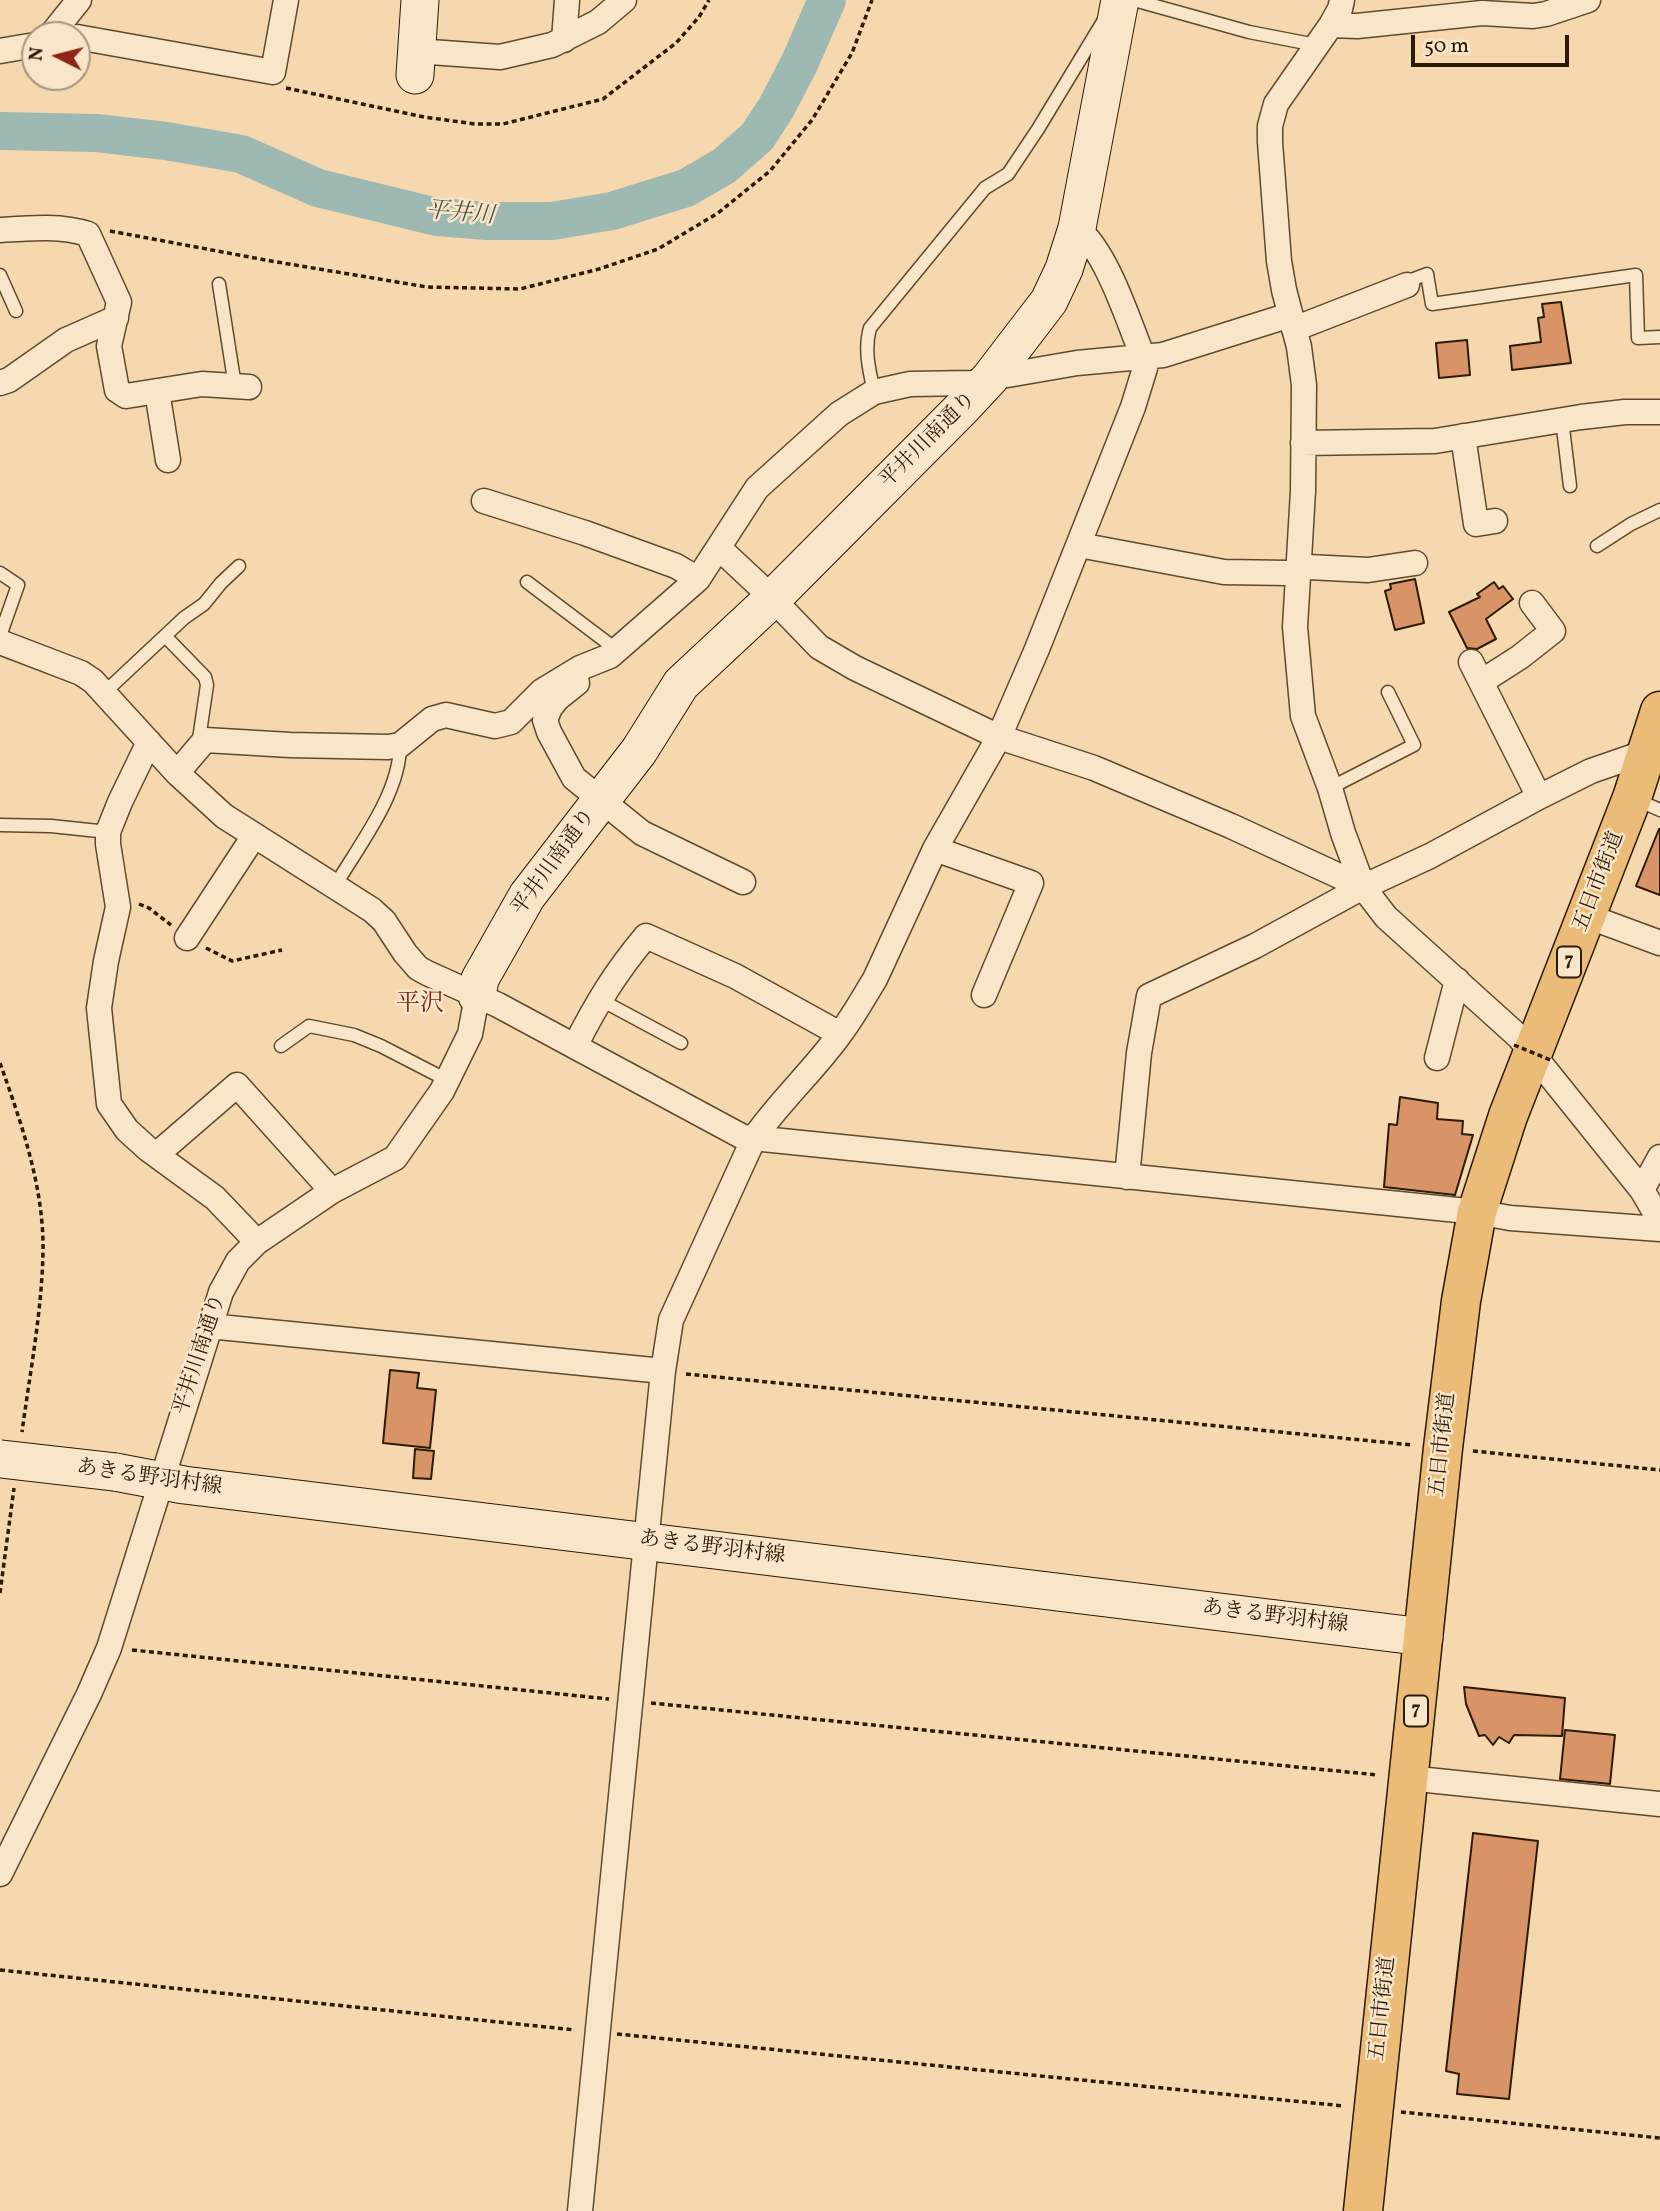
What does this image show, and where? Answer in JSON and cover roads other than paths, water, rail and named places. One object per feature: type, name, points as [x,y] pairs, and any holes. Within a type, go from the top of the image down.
[{"type":"main road","points":[[415,63],[420,0]]},
{"type":"main road","name":"平井川南通り","points":[[478,996],[480,979],[527,896],[639,751],[681,684],[772,599],[990,378],[1049,301],[1064,269],[1077,228],[1119,0]]},
{"type":"main road","name":"五日市街道","points":[[1363,2211],[1443,1447],[1461,1301],[1477,1212],[1508,1116],[1587,916],[1646,804],[1648,751],[1660,711]]},
{"type":"main road","name":"あきる野羽村線","points":[[12,1460],[116,1472],[197,1486],[1424,1636]]},
{"type":"street","points":[[66,21],[79,0]]},
{"type":"street","points":[[91,43],[273,72],[286,0]]},
{"type":"street","points":[[564,40],[567,0]]},
{"type":"street","points":[[415,63],[500,57],[552,45],[598,22],[624,0]]},
{"type":"street","points":[[1342,0],[1331,24],[1276,104],[1269,142],[1279,261],[1299,347],[1304,385],[1295,627],[1303,716],[1363,887],[1386,917],[1519,1037],[1642,1191],[1660,1221]]},
{"type":"street","points":[[1331,24],[1357,26],[1482,13],[1533,16],[1588,0]]},
{"type":"street","points":[[0,51],[21,46]]},
{"type":"street","points":[[580,2211],[663,1371],[671,1320],[754,1138],[840,1034],[875,979],[935,849],[999,737],[1079,545],[1132,407],[1145,368],[1143,357],[1102,259],[1088,237],[1077,228]]},
{"type":"street","points":[[0,230],[75,230],[88,234],[119,302],[110,346],[117,390],[126,396],[202,384],[242,387]]},
{"type":"street","points":[[743,882],[642,833],[573,778],[545,720],[557,699],[698,579],[757,488],[839,414],[874,392],[910,384],[973,383],[1077,363],[1163,355],[1292,322],[1407,285]]},
{"type":"street","points":[[0,383],[9,380],[66,340],[116,318]]},
{"type":"street","points":[[157,391],[168,460]]},
{"type":"street","points":[[1303,443],[1435,441],[1562,420],[1626,412],[1660,412]]},
{"type":"street","points":[[1463,436],[1476,524],[1495,521]]},
{"type":"street","points":[[484,501],[676,566],[698,579]]},
{"type":"street","points":[[1079,545],[1224,572],[1288,573],[1307,567],[1368,570],[1415,563]]},
{"type":"street","points":[[719,548],[819,646],[855,668],[999,737],[1094,768],[1363,887]]},
{"type":"street","points":[[1532,603],[1553,631],[1520,657],[1476,672],[1539,797]]},
{"type":"street","points":[[0,642],[81,673],[93,681],[177,773],[224,816],[372,910],[384,921],[418,968],[575,1046],[743,1137],[1477,1212],[1510,1218],[1660,1229]]},
{"type":"street","points":[[177,773],[205,740],[388,747],[400,745],[432,719],[446,715],[495,726],[511,722],[542,691],[580,668],[614,653]]},
{"type":"street","points":[[149,742],[108,832],[118,907],[99,1008],[108,1104],[127,1130],[215,1198],[257,1242]]},
{"type":"street","points":[[1127,1177],[1139,1054],[1149,996],[1255,946],[1363,887],[1430,856],[1591,771],[1648,751]]},
{"type":"street","points":[[187,938],[254,836]]},
{"type":"street","points":[[935,849],[1031,883],[984,995]]},
{"type":"street","points":[[1587,916],[1660,943]]},
{"type":"street","points":[[575,1046],[599,999],[646,936],[735,976],[840,1034]]},
{"type":"street","points":[[1437,1058],[1457,980]]},
{"type":"street","name":"平井川南通り","points":[[0,1874],[109,1648],[209,1326],[226,1282],[238,1261],[257,1242],[332,1191],[396,1158],[447,1080],[470,1034],[478,996]]},
{"type":"street","points":[[156,1155],[237,1084],[332,1191]]},
{"type":"street","points":[[1642,1191],[1660,1157]]},
{"type":"street","points":[[209,1326],[663,1371]]},
{"type":"street","points":[[1408,1778],[1660,1804]]},
{"type":"lane","points":[[874,392],[866,340],[870,328],[985,188],[1008,174],[1101,23],[1119,0]]},
{"type":"lane","points":[[1134,0],[1249,32],[1316,45]]},
{"type":"lane","points":[[1407,285],[1427,274],[1432,304],[1636,275],[1637,338],[1660,337]]},
{"type":"lane","points":[[0,275],[16,311]]},
{"type":"lane","points":[[219,284],[242,387]]},
{"type":"lane","points":[[1562,420],[1570,486]]},
{"type":"lane","points":[[1597,546],[1631,524],[1660,510]]},
{"type":"lane","points":[[105,692],[204,604],[239,566]]},
{"type":"lane","points":[[0,573],[18,585],[0,636]]},
{"type":"lane","points":[[527,582],[614,653]]},
{"type":"lane","points":[[165,636],[205,677],[207,685],[197,749]]},
{"type":"lane","points":[[1330,788],[1414,745],[1388,692]]},
{"type":"lane","points":[[335,886],[376,819],[400,764],[400,745]]},
{"type":"lane","points":[[0,825],[51,826],[108,832]]},
{"type":"lane","points":[[599,999],[681,1043]]},
{"type":"lane","points":[[281,1046],[309,1026],[321,1028],[354,1035],[381,1046],[447,1080]]},
{"type":"waterway","name":"平井川","points":[[0,131],[96,133],[166,141],[241,154],[318,188],[437,217],[487,221],[552,221],[612,211],[686,188],[724,166],[757,137],[776,108],[827,0]]},
{"type":"district","name":"平沢","points":[[420,1006]]}]
